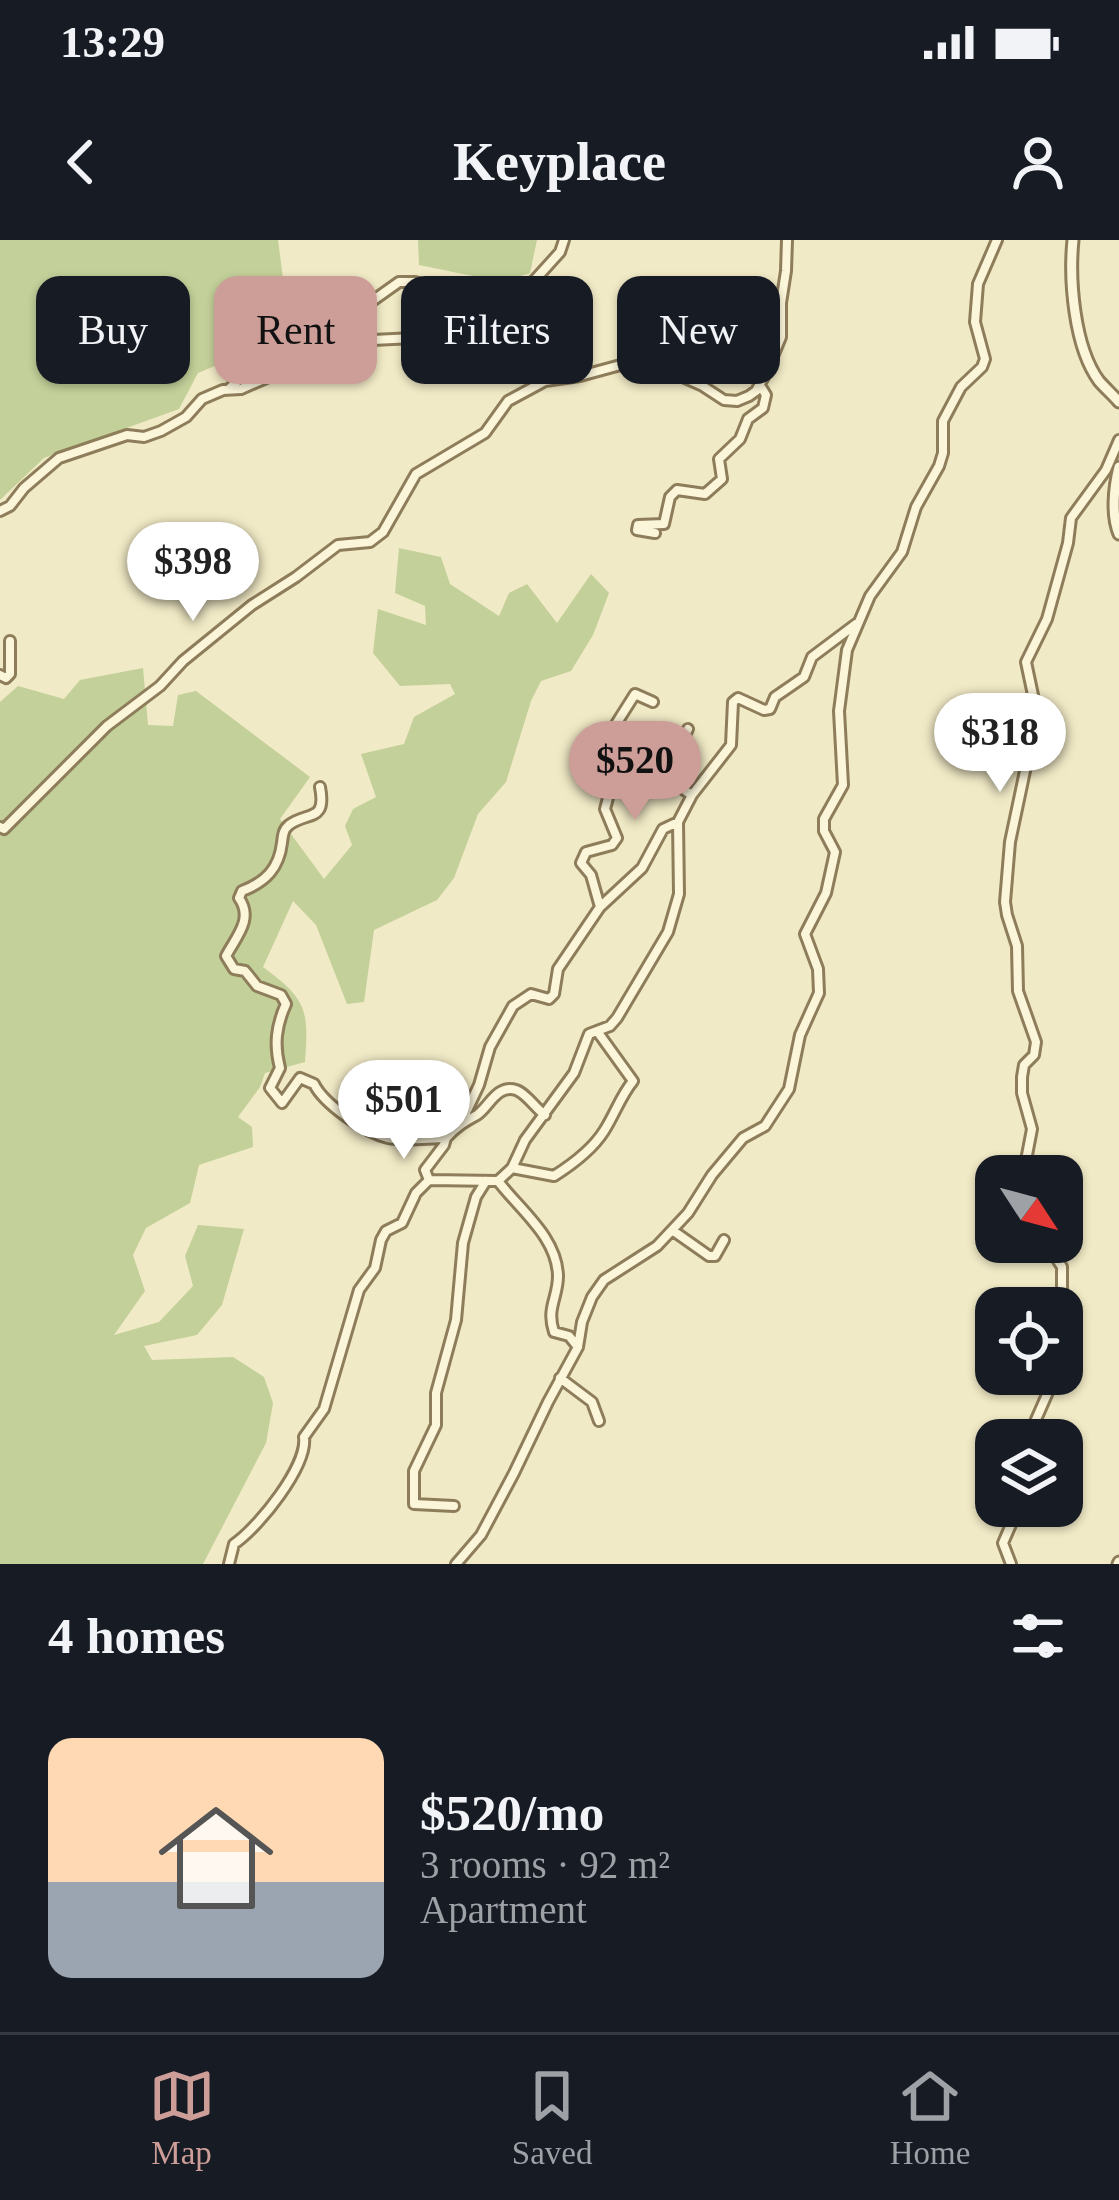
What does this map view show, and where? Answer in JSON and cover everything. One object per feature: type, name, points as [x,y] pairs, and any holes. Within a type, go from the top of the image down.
[{"type":"street","points":[[229,389],[254,366],[325,318],[368,304],[399,282],[442,290],[459,284],[517,292],[532,283],[565,240]]},
{"type":"street","points":[[756,391],[782,337],[787,240]]},
{"type":"street","points":[[455,1564],[481,1535],[578,1347],[581,1322],[604,1280],[657,1246],[688,1213],[712,1174],[743,1138],[765,1126],[789,1089],[800,1036],[819,993],[818,969],[805,934],[826,893],[835,852],[824,831],[824,819],[844,785],[839,711],[847,650],[870,596],[902,552],[916,507],[939,466],[944,421],[961,386],[985,359],[974,322],[978,284],[997,240]]},
{"type":"street","points":[[1073,240],[1070,279],[1086,352],[1099,380],[1119,402]]},
{"type":"street","points":[[0,511],[58,458],[127,436],[160,431],[187,417],[202,399],[229,389],[332,358],[374,340],[401,339]]},
{"type":"street","points":[[593,372],[650,357],[724,400],[737,401],[761,387],[766,395],[763,408],[748,419],[740,440],[719,458],[722,479],[705,494],[677,490],[670,497],[664,524],[638,525],[637,530],[655,532]]},
{"type":"street","points":[[0,827],[4,829],[107,726],[252,605],[338,545],[370,542],[383,532],[416,474],[485,433],[508,401],[539,384]]},
{"type":"street","points":[[1027,1155],[1032,1129],[1022,1077],[1036,1042],[1018,991],[1017,946],[1006,915],[1010,842],[1037,714],[1026,662],[1047,619],[1071,518],[1106,470],[1119,440]]},
{"type":"street","points":[[1119,466],[1115,525],[1119,534]]},
{"type":"street","points":[[229,1564],[234,1544],[249,1534],[306,1450],[304,1437],[324,1408],[359,1290],[376,1268],[386,1231],[402,1223],[428,1180],[498,1181],[512,1168],[574,1073],[589,1034],[610,1026],[668,932],[679,894],[678,822],[692,795],[731,745],[733,702],[738,698],[770,709],[775,697],[804,677],[812,656],[857,623]]},
{"type":"street","points":[[0,675],[10,674],[10,641]]},
{"type":"street","points":[[600,907],[591,875],[581,863],[586,852],[612,845],[617,838],[605,809],[617,765],[611,732],[634,694],[653,702]]},
{"type":"street","points":[[688,729],[673,761],[674,778],[692,795]]},
{"type":"street","points":[[611,732],[633,736],[673,761]]},
{"type":"street","points":[[320,787],[318,810],[284,832],[280,857],[268,877],[242,891],[244,924],[226,956],[234,969],[280,995],[286,1004],[276,1036],[280,1068],[270,1088],[282,1103],[300,1078],[314,1084],[321,1098],[338,1106],[343,1116],[389,1138],[446,1138]]},
{"type":"street","points":[[463,1121],[490,1047],[513,1006],[531,994],[549,999],[554,994],[558,969],[600,907],[642,868],[663,829],[678,822]]},
{"type":"street","points":[[512,1168],[554,1176],[602,1134],[633,1081],[597,1030]]},
{"type":"street","points":[[428,1180],[425,1170],[446,1138],[463,1121],[480,1113],[496,1094],[517,1090],[545,1115]]},
{"type":"street","points":[[454,1506],[414,1504],[414,1471],[436,1426],[436,1393],[456,1320],[464,1243],[476,1197],[486,1181]]},
{"type":"street","points":[[498,1181],[553,1251],[558,1282],[550,1320],[554,1332],[569,1336],[578,1347]]},
{"type":"street","points":[[671,1230],[709,1256],[715,1256],[724,1240]]},
{"type":"street","points":[[560,1378],[592,1402],[599,1421]]},
{"type":"street","points":[[1010,1527],[1003,1543],[1011,1564]]},
{"type":"green space","points":[[0,240],[278,240],[283,276],[214,276],[214,366],[198,373],[179,409],[44,458],[0,500]]},
{"type":"green space","points":[[418,240],[537,240],[530,273],[521,276],[473,276],[419,265]]},
{"type":"green space","points":[[399,548],[441,557],[450,584],[499,616],[509,593],[527,584],[557,623],[591,574],[609,593],[593,635],[571,671],[541,681],[506,782],[478,814],[454,878],[437,900],[374,930],[364,1002],[347,1004],[316,925],[293,901],[263,967],[302,1006],[305,1062],[265,1073],[238,1117],[252,1127],[253,1147],[199,1165],[190,1203],[146,1228],[133,1255],[145,1291],[114,1335],[159,1322],[193,1286],[185,1256],[198,1225],[244,1229],[222,1305],[197,1335],[144,1346],[152,1360],[233,1357],[264,1377],[273,1403],[266,1443],[203,1564],[0,1564],[0,702],[18,686],[64,699],[80,680],[143,668],[148,725],[173,726],[178,695],[196,691],[310,777],[280,819],[324,879],[352,845],[345,826],[353,809],[376,797],[361,754],[404,744],[414,717],[455,694],[450,684],[400,686],[373,653],[378,609],[426,625],[425,606],[395,593]]}]
